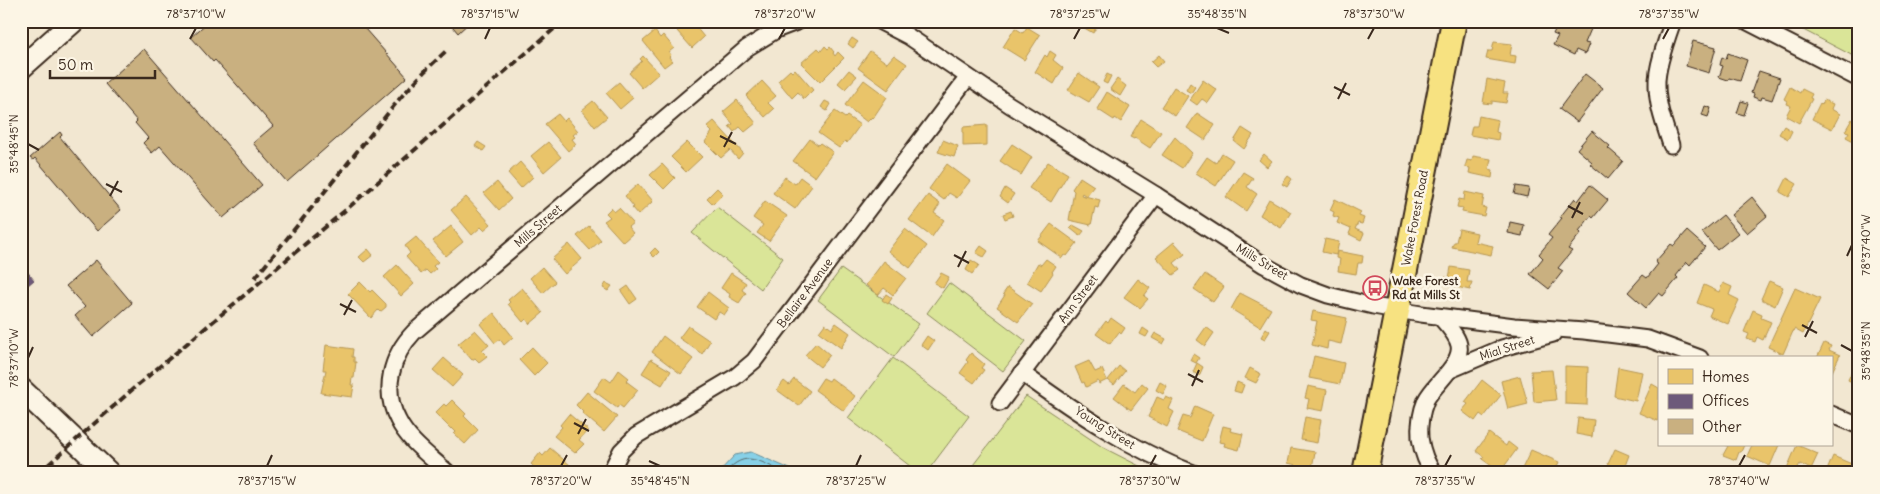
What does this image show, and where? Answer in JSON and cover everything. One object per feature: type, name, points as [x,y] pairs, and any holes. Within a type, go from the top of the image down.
[{"type":"main road","name":"Wake Forest Road","points":[[1365,473],[1454,21]]},
{"type":"street","points":[[21,68],[74,21]]},
{"type":"street","name":"Mills Street","points":[[448,473],[406,432],[392,408],[391,374],[396,355],[404,342],[747,48],[778,29],[799,21]]},
{"type":"street","name":"Mills Street","points":[[879,21],[908,36],[968,77],[1289,279],[1328,295],[1373,306],[1514,326],[1648,339],[1695,356]]},
{"type":"street","points":[[1671,145],[1661,115],[1656,84],[1673,21]]},
{"type":"street","points":[[1746,21],[1859,79]]},
{"type":"street","name":"Bellaire Avenue","points":[[610,473],[621,451],[636,436],[735,377],[754,361],[968,77]]},
{"type":"street","name":"Ann Street","points":[[1000,403],[1156,195]]},
{"type":"street","name":"Mial Street","points":[[1434,473],[1422,452],[1419,427],[1426,400],[1457,360],[1460,347],[1454,334],[1440,317]]},
{"type":"street","name":"Mial Street","points":[[1449,370],[1502,348],[1567,330]]},
{"type":"street","name":"Young Street","points":[[1022,373],[1093,423],[1125,442],[1193,473]]},
{"type":"street","points":[[21,389],[109,473]]},
{"type":"street","points":[[1832,414],[1859,426]]},
{"type":"green space","points":[[1786,21],[1859,21],[1859,59]]},
{"type":"green space","points":[[717,207],[783,258],[761,289],[692,233]]},
{"type":"green space","points":[[841,269],[919,324],[894,357],[818,300]]},
{"type":"green space","points":[[949,283],[1026,341],[1003,371],[927,313]]},
{"type":"green space","points":[[893,358],[969,416],[926,473],[919,473],[848,418]]},
{"type":"green space","points":[[1026,396],[1104,448],[1153,473],[967,473]]},
{"type":"water","points":[[751,452],[795,473],[718,473],[735,455]]},
{"type":"building: Homes","points":[[688,21],[691,21],[704,37],[692,48],[677,31]]},
{"type":"building: Homes","points":[[709,21],[723,21],[714,28]]},
{"type":"building: Homes","points":[[1083,21],[1100,21],[1093,33],[1081,26]]},
{"type":"building: Homes","points":[[1027,27],[1040,35],[1024,60],[1003,47],[1015,28],[1023,33]]},
{"type":"building: Homes","points":[[655,31],[660,38],[663,35],[674,48],[669,52],[671,55],[669,57],[672,61],[664,67],[643,41]]},
{"type":"building: Homes","points":[[852,38],[858,42],[853,48],[848,44]]},
{"type":"building: Homes","points":[[1494,42],[1512,44],[1510,55],[1516,56],[1515,64],[1486,59],[1488,51],[1492,51]]},
{"type":"building: Homes","points":[[825,46],[828,49],[830,47],[835,56],[838,52],[844,58],[820,82],[801,63],[818,48],[821,51]]},
{"type":"building: Homes","points":[[870,51],[887,63],[894,55],[907,64],[888,90],[858,68]]},
{"type":"building: Homes","points":[[1050,51],[1056,55],[1053,60],[1063,68],[1054,84],[1035,72],[1045,55],[1047,57]]},
{"type":"building: Homes","points":[[1159,55],[1164,61],[1156,67],[1151,62]]},
{"type":"building: Homes","points":[[643,56],[659,73],[642,88],[629,73],[642,61],[640,59]]},
{"type":"building: Homes","points":[[795,69],[813,90],[804,99],[798,92],[792,98],[778,81],[790,70],[792,72]]},
{"type":"building: Homes","points":[[849,70],[857,76],[845,89],[838,83]]},
{"type":"building: Homes","points":[[1079,73],[1099,87],[1089,102],[1068,90]]},
{"type":"building: Homes","points":[[1107,74],[1111,76],[1107,84],[1103,82]]},
{"type":"building: Homes","points":[[1117,79],[1126,86],[1120,96],[1110,89]]},
{"type":"building: Homes","points":[[1487,79],[1505,83],[1503,93],[1508,93],[1506,103],[1492,101],[1492,104],[1483,103]]},
{"type":"building: Homes","points":[[864,80],[887,97],[873,118],[867,122],[845,105]]},
{"type":"building: Homes","points":[[1203,80],[1217,90],[1208,103],[1202,99],[1197,105],[1190,100]]},
{"type":"building: Homes","points":[[762,81],[776,96],[768,103],[774,109],[765,117],[746,96]]},
{"type":"building: Homes","points":[[619,82],[633,98],[620,109],[606,93]]},
{"type":"building: Homes","points":[[1190,83],[1195,87],[1191,93],[1186,90]]},
{"type":"building: Homes","points":[[1174,87],[1188,96],[1175,116],[1161,107]]},
{"type":"building: Homes","points":[[1790,87],[1800,93],[1802,89],[1812,94],[1810,98],[1812,99],[1799,123],[1786,116],[1791,106],[1786,104],[1787,101],[1784,99]]},
{"type":"building: Homes","points":[[1107,92],[1130,107],[1121,122],[1115,118],[1114,120],[1097,109]]},
{"type":"building: Homes","points":[[737,100],[756,123],[745,132],[740,127],[734,132],[729,126],[733,124],[723,112]]},
{"type":"building: Homes","points":[[1824,100],[1833,104],[1831,109],[1840,114],[1832,129],[1812,119],[1820,103],[1822,105]]},
{"type":"building: Homes","points":[[593,101],[607,117],[595,127],[582,110]]},
{"type":"building: Homes","points":[[825,101],[831,104],[827,111],[821,107]]},
{"type":"building: Homes","points":[[835,111],[845,118],[847,116],[860,125],[847,143],[845,141],[839,148],[818,133]]},
{"type":"building: Homes","points":[[1197,113],[1215,125],[1205,140],[1187,128]]},
{"type":"building: Homes","points":[[558,114],[564,121],[567,118],[578,131],[573,135],[575,137],[572,139],[576,144],[568,151],[545,124]]},
{"type":"building: Homes","points":[[1479,116],[1498,120],[1496,132],[1499,133],[1498,140],[1470,135],[1472,126],[1477,126]]},
{"type":"building: Homes","points":[[1141,119],[1161,132],[1150,148],[1135,138],[1130,137]]},
{"type":"building: Homes","points":[[1852,119],[1859,123],[1859,144],[1846,137],[1849,132],[1845,131]]},
{"type":"building: Homes","points":[[714,121],[743,153],[738,159],[730,150],[721,158],[705,142],[712,132],[707,127]]},
{"type":"building: Homes","points":[[987,125],[987,145],[963,146],[963,127]]},
{"type":"building: Homes","points":[[1784,126],[1792,131],[1788,139],[1779,134]]},
{"type":"building: Homes","points":[[1242,128],[1253,135],[1244,149],[1234,141]]},
{"type":"building: Homes","points":[[1175,137],[1192,153],[1182,168],[1162,155]]},
{"type":"building: Homes","points":[[810,139],[833,152],[815,177],[793,161]]},
{"type":"building: Homes","points":[[943,140],[958,146],[954,157],[938,152]]},
{"type":"building: Homes","points":[[478,142],[486,147],[483,151],[475,146]]},
{"type":"building: Homes","points":[[548,142],[561,157],[544,172],[531,156]]},
{"type":"building: Homes","points":[[687,142],[702,157],[686,172],[671,157]]},
{"type":"building: Homes","points":[[1012,144],[1032,157],[1021,175],[1000,161]]},
{"type":"building: Homes","points":[[1222,153],[1233,160],[1216,186],[1196,173],[1207,157],[1216,163]]},
{"type":"building: Homes","points":[[1264,154],[1272,161],[1267,167],[1259,160]]},
{"type":"building: Homes","points":[[1473,156],[1491,159],[1489,169],[1493,170],[1492,178],[1469,173],[1470,168],[1465,167],[1467,160],[1472,161]]},
{"type":"building: Homes","points":[[520,162],[533,177],[521,188],[508,173]]},
{"type":"building: Homes","points":[[1048,162],[1068,174],[1051,202],[1029,188]]},
{"type":"building: Homes","points":[[662,164],[675,178],[664,189],[650,175]]},
{"type":"building: Homes","points":[[947,164],[970,181],[957,198],[949,193],[944,200],[929,189]]},
{"type":"building: Homes","points":[[1243,172],[1253,178],[1247,187],[1257,194],[1246,211],[1226,197]]},
{"type":"building: Homes","points":[[1288,176],[1292,179],[1287,187],[1282,184]]},
{"type":"building: Homes","points":[[785,177],[795,184],[800,177],[812,186],[795,209],[773,193]]},
{"type":"building: Homes","points":[[1080,177],[1094,186],[1086,196],[1082,193],[1081,195],[1100,200],[1098,208],[1095,207],[1091,225],[1069,220],[1074,191],[1072,189]]},
{"type":"building: Homes","points":[[1787,178],[1797,184],[1789,197],[1780,192]]},
{"type":"building: Homes","points":[[497,182],[511,199],[499,210],[484,193]]},
{"type":"building: Homes","points":[[638,184],[653,201],[638,215],[625,196]]},
{"type":"building: Homes","points":[[717,188],[723,194],[713,204],[707,198]]},
{"type":"building: Homes","points":[[1005,188],[1014,194],[1008,203],[1000,197]]},
{"type":"building: Homes","points":[[1465,192],[1484,196],[1482,207],[1486,208],[1484,216],[1462,212],[1463,208],[1457,207],[1459,199],[1464,200]]},
{"type":"building: Homes","points":[[928,195],[940,204],[934,213],[944,220],[932,237],[909,220]]},
{"type":"building: Homes","points":[[466,197],[491,224],[484,230],[481,227],[472,235],[451,210]]},
{"type":"building: Homes","points":[[1269,199],[1291,212],[1281,228],[1260,215]]},
{"type":"building: Homes","points":[[1335,199],[1361,212],[1359,216],[1364,218],[1362,224],[1358,223],[1355,229],[1364,233],[1361,240],[1349,234],[1351,229],[1337,223],[1339,218],[1333,216],[1334,212],[1330,210]]},
{"type":"building: Homes","points":[[765,201],[787,216],[769,241],[757,233],[763,225],[753,218]]},
{"type":"building: Homes","points":[[611,208],[614,212],[619,208],[633,223],[628,227],[633,233],[623,242],[604,221],[610,217],[606,213]]},
{"type":"building: Homes","points":[[1011,211],[1013,216],[1005,219],[1003,214]]},
{"type":"building: Homes","points":[[1051,224],[1077,243],[1067,256],[1064,255],[1062,258],[1038,241]]},
{"type":"building: Homes","points":[[1073,225],[1084,231],[1080,236],[1070,228]]},
{"type":"building: Homes","points":[[451,226],[463,242],[446,256],[433,241]]},
{"type":"building: Homes","points":[[589,226],[601,240],[590,250],[577,236]]},
{"type":"building: Homes","points":[[905,229],[927,246],[910,268],[888,251]]},
{"type":"building: Homes","points":[[1459,229],[1477,233],[1475,242],[1493,246],[1491,255],[1452,247],[1454,242],[1456,242]]},
{"type":"building: Homes","points":[[416,237],[438,262],[433,266],[436,269],[430,274],[426,270],[421,274],[406,257],[410,253],[405,246]]},
{"type":"building: Homes","points":[[1325,239],[1339,242],[1336,255],[1322,252]]},
{"type":"building: Homes","points":[[1174,242],[1185,254],[1174,263],[1180,270],[1173,275],[1156,257]]},
{"type":"building: Homes","points":[[569,244],[582,259],[565,274],[552,259]]},
{"type":"building: Homes","points":[[981,246],[988,251],[984,257],[976,253]]},
{"type":"building: Homes","points":[[655,248],[659,252],[654,257],[650,253]]},
{"type":"building: Homes","points":[[368,249],[373,255],[364,262],[359,257]]},
{"type":"building: Homes","points":[[1337,251],[1363,256],[1362,263],[1358,263],[1356,274],[1338,271],[1340,259],[1336,258]]},
{"type":"building: Homes","points":[[1046,259],[1056,266],[1041,291],[1027,282],[1038,263],[1041,265]]},
{"type":"building: Homes","points":[[971,260],[979,265],[972,274],[966,270]]},
{"type":"building: Homes","points":[[884,261],[906,278],[893,295],[884,288],[878,295],[866,285]]},
{"type":"building: Homes","points":[[397,265],[414,284],[401,296],[384,277]]},
{"type":"building: Homes","points":[[542,267],[555,282],[543,293],[530,278]]},
{"type":"building: Homes","points":[[1451,267],[1469,270],[1467,282],[1472,282],[1470,290],[1443,284],[1445,277],[1449,278]]},
{"type":"building: Homes","points":[[731,273],[746,283],[742,290],[746,293],[739,303],[729,297],[730,294],[721,288]]},
{"type":"building: Homes","points":[[941,273],[949,277],[943,288],[934,283]]},
{"type":"building: Homes","points":[[1205,274],[1224,287],[1213,302],[1194,289]]},
{"type":"building: Homes","points":[[1138,279],[1150,288],[1144,296],[1148,299],[1140,308],[1124,297]]},
{"type":"building: Homes","points":[[1769,281],[1783,287],[1775,306],[1761,299]]},
{"type":"building: Homes","points":[[360,282],[370,292],[372,290],[386,304],[386,307],[380,312],[378,310],[371,318],[348,294]]},
{"type":"building: Homes","points":[[606,283],[612,286],[608,291],[603,288]]},
{"type":"building: Homes","points":[[1723,283],[1732,287],[1729,295],[1739,300],[1728,324],[1709,316],[1712,309],[1697,303],[1704,285],[1719,292]]},
{"type":"building: Homes","points":[[628,286],[637,299],[630,304],[621,291]]},
{"type":"building: Homes","points":[[1008,287],[1032,304],[1018,322],[997,307]]},
{"type":"building: Homes","points":[[522,288],[543,313],[530,324],[526,319],[523,322],[508,304],[510,302],[508,300]]},
{"type":"building: Homes","points":[[1795,288],[1820,299],[1803,334],[1794,329],[1783,354],[1768,347]]},
{"type":"building: Homes","points":[[708,292],[729,308],[724,315],[719,312],[714,319],[697,307]]},
{"type":"building: Homes","points":[[1240,293],[1271,309],[1260,327],[1231,309]]},
{"type":"building: Homes","points":[[886,294],[892,298],[888,304],[882,300]]},
{"type":"building: Homes","points":[[1753,310],[1762,314],[1761,318],[1771,322],[1763,340],[1757,337],[1755,342],[1747,339],[1749,334],[1744,332]]},
{"type":"building: Homes","points":[[1313,311],[1347,318],[1341,344],[1328,341],[1327,349],[1312,345],[1317,321],[1311,320]]},
{"type":"building: Homes","points":[[494,313],[513,337],[504,345],[500,339],[495,343],[480,324]]},
{"type":"building: Homes","points":[[1111,318],[1125,328],[1121,334],[1119,332],[1110,344],[1096,334],[1106,321],[1108,323]]},
{"type":"building: Homes","points":[[836,323],[850,333],[841,348],[819,332],[825,324],[832,329]]},
{"type":"building: Homes","points":[[688,326],[710,341],[702,354],[679,338]]},
{"type":"building: Homes","points":[[1206,327],[1214,333],[1205,346],[1197,340]]},
{"type":"building: Homes","points":[[1143,328],[1149,332],[1146,337],[1140,334]]},
{"type":"building: Homes","points":[[1266,328],[1270,331],[1265,339],[1261,337]]},
{"type":"building: Homes","points":[[475,330],[489,345],[482,351],[487,356],[479,362],[475,358],[472,360],[458,344]]},
{"type":"building: Homes","points":[[1155,333],[1166,339],[1163,344],[1152,338]]},
{"type":"building: Homes","points":[[663,336],[693,359],[681,374],[652,352]]},
{"type":"building: Homes","points":[[927,336],[934,341],[928,350],[921,345]]},
{"type":"building: Homes","points":[[816,343],[830,355],[820,367],[805,355]]},
{"type":"building: Homes","points":[[1824,343],[1831,346],[1829,350],[1840,355],[1832,372],[1832,356],[1818,356]]},
{"type":"building: Homes","points":[[326,345],[353,349],[352,357],[354,357],[354,362],[356,362],[351,385],[354,385],[352,397],[321,393],[326,370],[323,370]]},
{"type":"building: Homes","points":[[532,347],[547,363],[534,376],[519,360]]},
{"type":"building: Homes","points":[[971,353],[984,364],[981,368],[984,370],[974,383],[960,373],[968,362],[966,360]]},
{"type":"building: Homes","points":[[1193,354],[1199,358],[1196,363],[1190,360]]},
{"type":"building: Homes","points":[[1859,355],[1858,390],[1852,387],[1854,383],[1848,380]]},
{"type":"building: Homes","points":[[1314,356],[1344,363],[1340,384],[1309,378]]},
{"type":"building: Homes","points":[[444,358],[463,375],[452,387],[433,370]]},
{"type":"building: Homes","points":[[651,359],[671,371],[662,385],[642,373]]},
{"type":"building: Homes","points":[[1089,361],[1095,372],[1102,369],[1107,380],[1099,384],[1098,381],[1086,387],[1084,382],[1082,383],[1075,367]]},
{"type":"building: Homes","points":[[1197,363],[1203,367],[1199,376],[1193,372]]},
{"type":"building: Homes","points":[[1119,366],[1125,371],[1114,385],[1108,380]]},
{"type":"building: Homes","points":[[1565,366],[1588,367],[1587,405],[1565,404]]},
{"type":"building: Homes","points":[[1618,367],[1642,372],[1636,401],[1614,396]]},
{"type":"building: Homes","points":[[1250,368],[1261,374],[1256,383],[1245,378]]},
{"type":"building: Homes","points":[[619,370],[629,378],[626,381],[638,390],[623,408],[619,405],[617,408],[594,391],[604,377],[611,382]]},
{"type":"building: Homes","points":[[1552,370],[1556,400],[1534,402],[1531,371]]},
{"type":"building: Homes","points":[[1520,376],[1528,404],[1508,409],[1501,381]]},
{"type":"building: Homes","points":[[823,378],[829,381],[831,378],[855,396],[844,411],[815,390]]},
{"type":"building: Homes","points":[[794,379],[810,391],[799,406],[777,390],[784,381],[789,385]]},
{"type":"building: Homes","points":[[1482,380],[1501,395],[1484,417],[1480,414],[1475,421],[1462,411],[1468,404],[1465,402]]},
{"type":"building: Homes","points":[[1160,382],[1167,386],[1163,394],[1156,390]]},
{"type":"building: Homes","points":[[1237,382],[1244,385],[1241,393],[1234,391]]},
{"type":"building: Homes","points":[[1142,383],[1148,388],[1131,410],[1114,397],[1124,384],[1135,392]]},
{"type":"building: Homes","points":[[1652,384],[1658,387],[1658,421],[1639,413]]},
{"type":"building: Homes","points":[[1308,386],[1327,390],[1323,411],[1307,408],[1309,399],[1305,398]]},
{"type":"building: Homes","points":[[587,392],[617,417],[604,432],[582,413],[576,405]]},
{"type":"building: Homes","points":[[1157,397],[1164,400],[1166,397],[1173,400],[1169,409],[1174,412],[1167,427],[1148,417]]},
{"type":"building: Homes","points":[[452,400],[478,430],[465,444],[454,434],[456,432],[435,413],[444,404],[446,406]]},
{"type":"building: Homes","points":[[1195,406],[1213,414],[1202,441],[1177,431],[1183,416],[1190,418]]},
{"type":"building: Homes","points":[[569,414],[588,430],[579,440],[584,444],[575,453],[554,436],[562,427],[560,425]]},
{"type":"building: Homes","points":[[1305,417],[1321,420],[1317,443],[1301,440]]},
{"type":"building: Homes","points":[[1578,418],[1594,420],[1592,437],[1576,434]]},
{"type":"building: Homes","points":[[1223,426],[1231,428],[1230,431],[1243,434],[1239,450],[1224,446],[1225,443],[1219,442]]},
{"type":"building: Homes","points":[[1489,433],[1506,446],[1508,442],[1517,449],[1500,472],[1482,459],[1484,457],[1476,451]]},
{"type":"building: Homes","points":[[1728,446],[1744,446],[1736,460],[1723,455]]},
{"type":"building: Homes","points":[[1752,446],[1779,446],[1770,466],[1747,456]]},
{"type":"building: Homes","points":[[1797,446],[1818,454],[1811,469],[1800,464],[1794,473],[1785,473]]},
{"type":"building: Homes","points":[[550,448],[570,465],[563,473],[540,473],[531,464],[540,453],[543,456]]},
{"type":"building: Homes","points":[[1291,448],[1315,452],[1311,473],[1295,471],[1296,465],[1288,463]]},
{"type":"building: Homes","points":[[1615,449],[1629,455],[1623,471],[1608,464]]},
{"type":"building: Homes","points":[[1531,450],[1559,462],[1554,473],[1547,473],[1549,469],[1547,468],[1545,473],[1520,473]]},
{"type":"building: Homes","points":[[1833,456],[1854,465],[1851,473],[1826,473]]},
{"type":"building: Homes","points":[[1572,465],[1588,473],[1568,473]]},
{"type":"building: Offices","points":[[21,238],[28,246],[21,252]]},
{"type":"building: Offices","points":[[21,264],[34,280],[21,291]]},
{"type":"building: Other","points":[[209,21],[358,21],[407,77],[287,182],[253,143],[273,126],[215,60],[213,62],[191,37]]},
{"type":"building: Other","points":[[448,21],[471,21],[458,33]]},
{"type":"building: Other","points":[[1564,21],[1575,21],[1591,29],[1585,43],[1589,44],[1585,54],[1576,50],[1574,55],[1553,45],[1558,36],[1553,34],[1558,24],[1562,25]]},
{"type":"building: Other","points":[[1693,41],[1716,47],[1709,73],[1686,66]]},
{"type":"building: Other","points":[[144,49],[262,185],[223,218],[160,146],[152,153],[143,143],[148,138],[135,123],[137,121],[105,84]]},
{"type":"building: Other","points":[[1728,53],[1747,60],[1740,81],[1719,77],[1723,66],[1720,65],[1722,57],[1726,59]]},
{"type":"building: Other","points":[[1759,71],[1780,78],[1772,100],[1762,97],[1761,100],[1753,97],[1754,94],[1751,93]]},
{"type":"building: Other","points":[[1585,74],[1603,88],[1577,122],[1559,109]]},
{"type":"building: Other","points":[[1741,101],[1748,103],[1744,115],[1737,113]]},
{"type":"building: Other","points":[[1705,106],[1711,108],[1708,117],[1702,115]]},
{"type":"building: Other","points":[[1592,131],[1610,146],[1608,148],[1623,161],[1608,179],[1590,164],[1592,162],[1577,149]]},
{"type":"building: Other","points":[[60,132],[62,135],[60,137],[121,210],[97,231],[35,158],[33,160],[30,158]]},
{"type":"building: Other","points":[[1590,185],[1608,200],[1579,231],[1581,233],[1568,249],[1572,251],[1558,268],[1563,271],[1549,289],[1530,274],[1543,258],[1539,254],[1552,238],[1548,235],[1562,218],[1560,217],[1575,198],[1578,201]]},
{"type":"building: Other","points":[[1516,186],[1529,188],[1527,197],[1514,194]]},
{"type":"building: Other","points":[[1752,197],[1767,216],[1747,233],[1731,215]]},
{"type":"building: Other","points":[[1723,215],[1738,233],[1717,250],[1702,232]]},
{"type":"building: Other","points":[[1510,222],[1524,225],[1522,236],[1508,233]]},
{"type":"building: Other","points":[[1687,231],[1705,247],[1690,265],[1687,262],[1676,276],[1678,278],[1663,296],[1659,293],[1646,308],[1628,292],[1643,275],[1647,278],[1658,264],[1655,262],[1671,244],[1674,246]]},
{"type":"building: Other","points":[[96,260],[132,303],[93,337],[75,316],[85,307],[66,286]]},
{"type":"railway","points":[[39,473],[134,388],[348,208],[563,21]]},
{"type":"railway","points":[[255,278],[401,97],[448,49]]},
{"type":"place","name":"Wake Forest Rd at Mills St","points":[[1375,288]]}]
